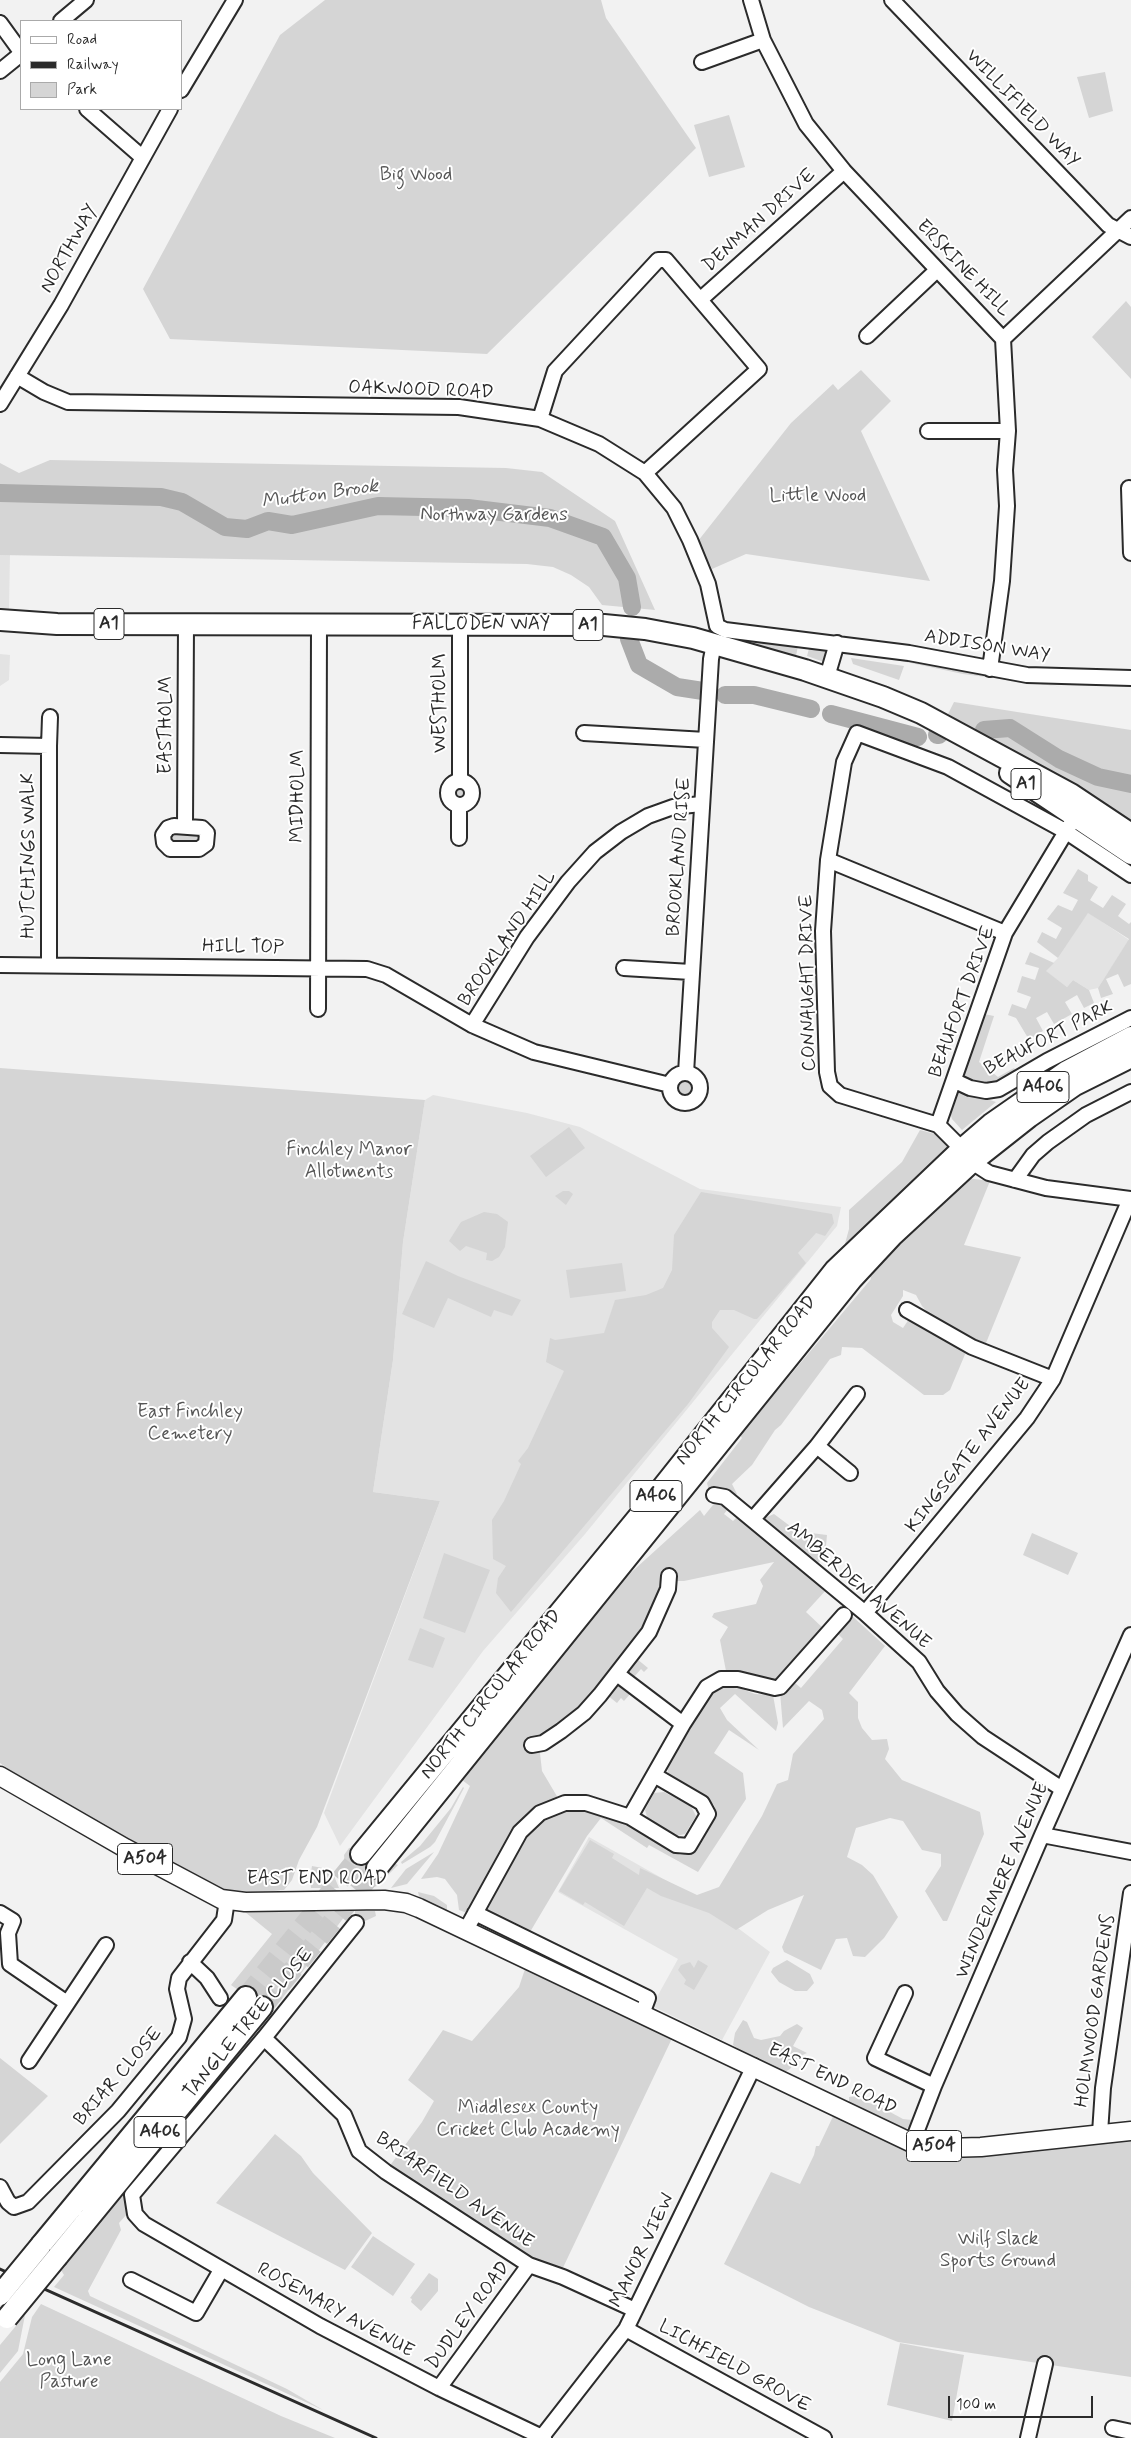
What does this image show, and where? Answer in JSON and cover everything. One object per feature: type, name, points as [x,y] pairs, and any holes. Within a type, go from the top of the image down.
[{"type":"highway","name":"FALLODEN WAY","points":[[0,620],[57,624],[612,626],[715,635],[921,713],[1131,854]]},
{"type":"highway","name":"FALLODEN WAY","points":[[0,631],[57,624]]},
{"type":"highway","name":"FALLODEN WAY","points":[[1075,818],[1131,834]]},
{"type":"highway","name":"NORTH CIRCULAR ROAD","points":[[377,1868],[852,1279],[967,1155],[1015,1107],[1067,1071],[1131,1037]]},
{"type":"highway","name":"NORTH CIRCULAR ROAD","points":[[361,1854],[653,1499],[835,1270],[967,1155],[1029,1118],[1075,1085],[1131,1057]]},
{"type":"highway","name":"A406","points":[[0,2295],[41,2245],[254,2002],[58,2256],[3,2322]]},
{"type":"main road","name":"EAST END ROAD","points":[[0,1776],[131,1852],[215,1896],[227,1900],[398,1901],[471,1921],[645,2006],[720,2052],[754,2066],[912,2143],[945,2148],[981,2147],[1131,2131]]},
{"type":"street","points":[[61,20],[86,0]]},
{"type":"street","points":[[182,88],[235,0]]},
{"type":"street","name":"ERSKINE HILL","points":[[751,0],[762,40],[806,124],[844,171],[1004,339],[1008,430],[1005,470],[1008,506],[1002,581],[990,669]]},
{"type":"street","name":"WILLIFIELD WAY","points":[[892,0],[1108,225],[1131,237]]},
{"type":"street","points":[[0,23],[20,52]]},
{"type":"street","points":[[702,62],[762,40]]},
{"type":"street","points":[[0,71],[20,54]]},
{"type":"street","points":[[88,110],[142,157]]},
{"type":"street","name":"NORTHWAY","points":[[0,404],[61,305],[169,110]]},
{"type":"street","name":"DENMAN DRIVE","points":[[701,299],[844,171]]},
{"type":"street","points":[[1004,339],[1131,218]]},
{"type":"street","points":[[540,418],[555,371],[658,260],[666,260],[701,299],[759,370],[645,474]]},
{"type":"street","points":[[867,336],[937,270]]},
{"type":"street","name":"OAKWOOD ROAD","points":[[16,376],[44,392],[68,402],[459,407],[540,418],[599,444],[645,474],[674,508],[690,540],[708,584],[715,635]]},
{"type":"street","points":[[928,432],[1008,430]]},
{"type":"street","points":[[1129,488],[1131,553]]},
{"type":"street","name":"EASTHOLM","points":[[185,826],[186,624]]},
{"type":"street","name":"MIDHOLM","points":[[318,1009],[319,625]]},
{"type":"street","name":"WESTHOLM","points":[[459,838],[460,806],[450,801],[447,790],[450,785],[460,781],[460,625]]},
{"type":"street","name":"ADDISON WAY","points":[[715,635],[740,632],[837,643],[909,653],[990,669],[1066,678],[1131,678]]},
{"type":"street","name":"BROOKLAND RISE","points":[[686,1073],[710,659],[715,635]]},
{"type":"street","points":[[827,677],[837,643]]},
{"type":"street","name":"HUTCHINGS WALK","points":[[49,966],[50,717]]},
{"type":"street","points":[[584,733],[706,740]]},
{"type":"street","name":"CONNAUGHT DRIVE","points":[[1075,818],[857,733],[844,762],[828,860],[823,931],[827,1072],[830,1086],[840,1095],[938,1125],[988,1174],[1046,1188],[1130,1199]]},
{"type":"street","name":"HUTCHINGS WALK","points":[[0,745],[49,746]]},
{"type":"street","name":"BROOKLAND HILL","points":[[472,1025],[527,937],[568,882],[594,852],[621,832],[648,816],[673,807],[701,804]]},
{"type":"street","points":[[1075,818],[1131,876]]},
{"type":"street","name":"BEAUFORT DRIVE","points":[[938,1125],[955,1081],[1005,933],[1075,818]]},
{"type":"street","points":[[828,860],[1005,933]]},
{"type":"street","name":"HILL TOP","points":[[0,965],[366,969],[386,975],[472,1025]]},
{"type":"street","points":[[624,968],[691,972]]},
{"type":"street","name":"BEAUFORT PARK","points":[[955,1081],[970,1088],[986,1091],[999,1089],[1047,1061],[1131,1018]]},
{"type":"street","points":[[472,1025],[534,1052],[670,1085]]},
{"type":"street","points":[[686,1073],[694,1076],[699,1083],[700,1092],[694,1100],[686,1103],[677,1101],[671,1094],[670,1085],[677,1075],[686,1073]]},
{"type":"street","points":[[1016,1180],[1033,1155],[1048,1142],[1086,1115],[1131,1092]]},
{"type":"street","name":"KINGSGATE AVENUE","points":[[865,1613],[1027,1418],[1053,1379],[1130,1199]]},
{"type":"street","points":[[907,1310],[972,1347],[1053,1379]]},
{"type":"street","points":[[753,1520],[817,1446],[857,1394]]},
{"type":"street","points":[[817,1446],[850,1474]]},
{"type":"street","name":"AMBERDEN AVENUE","points":[[714,1495],[725,1496],[865,1613],[920,1662],[937,1691],[957,1714],[983,1737],[1062,1789]]},
{"type":"street","points":[[532,1745],[543,1743],[584,1713],[617,1674],[649,1632],[661,1610],[668,1590],[669,1576]]},
{"type":"street","points":[[630,1817],[683,1724],[708,1687],[721,1680],[738,1679],[775,1688],[780,1687],[844,1615]]},
{"type":"street","name":"WINDERMERE AVENUE","points":[[912,2143],[934,2086],[1042,1835],[1131,1635]]},
{"type":"street","points":[[617,1674],[683,1724]]},
{"type":"street","points":[[471,1921],[520,1832],[540,1813],[565,1803],[586,1803],[630,1817],[676,1845],[689,1846],[708,1814],[702,1803],[654,1775]]},
{"type":"street","points":[[1042,1835],[1131,1852]]},
{"type":"street","name":"HOLMWOOD GARDENS","points":[[1100,2133],[1104,2088],[1131,1894]]},
{"type":"street","name":"BRIAR CLOSE","points":[[0,2187],[8,2202],[14,2207],[28,2202],[118,2111],[179,2037],[184,2019],[178,1983],[181,1974],[224,1920],[227,1900]]},
{"type":"street","points":[[0,1913],[13,1921],[8,1933],[10,1964],[67,2003]]},
{"type":"street","name":"TANGLE TREE CLOSE","points":[[132,2195],[264,2038],[356,1923]]},
{"type":"street","points":[[29,2061],[106,1945]]},
{"type":"street","points":[[190,1962],[208,1978],[220,1998]]},
{"type":"street","points":[[905,1993],[875,2058],[934,2086]]},
{"type":"street","name":"BRIARFIELD AVENUE","points":[[264,2038],[344,2115],[360,2151],[386,2172],[529,2265],[563,2277],[635,2310]]},
{"type":"street","name":"MANOR VIEW","points":[[542,2438],[626,2329],[754,2066]]},
{"type":"street","name":"ROSEMARY AVENUE","points":[[132,2195],[135,2214],[144,2224],[221,2270],[320,2326],[439,2388],[542,2438]]},
{"type":"street","name":"DUDLEY ROAD","points":[[439,2388],[529,2265]]},
{"type":"street","points":[[131,2280],[196,2313],[221,2270]]},
{"type":"street","name":"LICHFIELD GROVE","points":[[626,2329],[824,2438]]},
{"type":"street","points":[[1028,2438],[1045,2364]]},
{"type":"street","points":[[1114,2428],[1131,2432]]},
{"type":"shaded area","points":[[10,554],[9,609],[0,609],[0,555]]},
{"type":"shaded area","points":[[0,654],[10,655],[9,680],[0,686]]},
{"type":"shaded area","points":[[1088,912],[1129,940],[1098,988],[1089,990],[1073,980],[1067,987],[1045,971],[1058,958]]},
{"type":"shaded area","points":[[433,1095],[527,1113],[580,1127],[700,1189],[841,1207],[837,1226],[585,1534],[483,1651],[340,1846],[324,1813],[440,1501],[373,1492],[393,1360],[403,1242],[425,1100]]},
{"type":"shaded area","points":[[589,1837],[699,1899],[770,1952],[722,2040],[652,2006],[678,1959],[558,1892]]},
{"type":"green space","name":"Big Wood","points":[[325,0],[601,0],[606,18],[696,148],[487,354],[170,339],[143,289],[280,35]]},
{"type":"green space","points":[[1105,72],[1113,111],[1089,118],[1077,77]]},
{"type":"green space","points":[[729,115],[745,167],[709,177],[694,125]]},
{"type":"green space","points":[[1126,301],[1131,307],[1131,379],[1092,337]]},
{"type":"green space","name":"Little Wood","points":[[861,370],[891,401],[861,431],[930,581],[746,554],[712,569],[698,541],[791,423],[833,384],[838,390]]},
{"type":"green space","name":"Northway Gardens","points":[[50,460],[506,468],[542,472],[615,521],[655,610],[602,605],[589,587],[571,575],[553,567],[527,564],[0,555],[0,463],[19,473]]},
{"type":"green space","points":[[733,638],[798,646],[796,656]]},
{"type":"green space","points":[[810,645],[829,649],[824,662],[807,656]]},
{"type":"green space","points":[[868,654],[954,670],[1063,687],[963,674]]},
{"type":"green space","points":[[851,658],[904,666],[899,680],[853,664]]},
{"type":"green space","points":[[954,702],[1131,730],[1131,826],[948,714]]},
{"type":"green space","points":[[460,784],[466,787],[469,793],[466,799],[460,802],[454,799],[451,793],[454,787]]},
{"type":"green space","points":[[201,830],[203,843],[171,846],[168,832],[195,833]]},
{"type":"green space","points":[[1078,869],[1088,875],[1088,881],[1098,887],[1090,900],[1103,908],[1112,895],[1126,904],[1118,916],[1129,924],[1131,922],[1131,984],[1124,987],[1118,974],[1106,979],[1113,994],[1101,998],[1098,988],[1129,939],[1088,913],[1058,958],[1037,942],[1042,932],[1056,939],[1062,928],[1047,919],[1058,905],[1072,911],[1078,900],[1063,893]]},
{"type":"green space","points":[[1030,952],[1054,963],[1046,971],[1067,987],[1073,980],[1089,990],[1094,1003],[1084,1008],[1077,995],[1065,1002],[1072,1014],[1054,1024],[1047,1012],[1036,1018],[1043,1031],[1033,1037],[1031,1043],[1016,1018],[1008,1015],[1012,1004],[1026,1009],[1031,997],[1017,992],[1022,976],[1035,980],[1039,968],[1025,964]]},
{"type":"green space","points":[[984,1014],[994,1016],[979,1062],[998,1077],[1014,1068],[1017,1073],[990,1089],[962,1078]]},
{"type":"green space","name":"East Finchley Cemetery","points":[[0,1068],[425,1100],[403,1242],[393,1360],[373,1492],[440,1501],[317,1827],[299,1860],[292,1880],[284,1890],[245,1894],[218,1888],[132,1843],[27,1782],[0,1763]]},
{"type":"green space","points":[[685,1077],[693,1080],[696,1088],[693,1096],[685,1099],[677,1096],[674,1088],[677,1080]]},
{"type":"green space","points":[[958,1089],[996,1102],[962,1130],[952,1119],[950,1112]]},
{"type":"green space","points":[[569,1127],[585,1148],[546,1177],[530,1156]]},
{"type":"green space","points":[[920,1130],[942,1136],[952,1146],[948,1153],[908,1187],[843,1251],[849,1229],[849,1210],[902,1162]]},
{"type":"green space","points":[[967,1178],[990,1181],[964,1245],[1021,1257],[986,1343],[961,1337],[933,1318],[922,1306],[916,1295],[903,1290],[903,1296],[891,1315],[893,1322],[903,1328],[909,1319],[966,1352],[950,1390],[943,1395],[924,1395],[862,1348],[842,1347],[841,1355],[830,1359],[781,1425],[775,1430],[752,1465],[732,1484],[737,1494],[730,1495],[709,1491],[707,1483],[742,1438],[740,1435],[871,1279],[869,1273],[903,1237]]},
{"type":"green space","points":[[563,1191],[569,1191],[573,1194],[566,1205],[555,1196]]},
{"type":"green space","points":[[701,1192],[832,1214],[834,1223],[825,1236],[816,1233],[798,1253],[806,1263],[757,1319],[734,1310],[720,1310],[712,1322],[712,1328],[729,1347],[688,1404],[511,1612],[496,1593],[498,1578],[506,1566],[493,1559],[492,1520],[504,1501],[521,1464],[518,1461],[528,1448],[564,1371],[546,1362],[550,1338],[555,1340],[604,1333],[615,1300],[646,1295],[663,1288],[672,1270],[674,1235]]},
{"type":"green space","points":[[484,1212],[497,1214],[508,1222],[505,1247],[499,1257],[492,1261],[486,1260],[487,1253],[466,1246],[460,1251],[449,1241],[461,1222]]},
{"type":"green space","points":[[426,1261],[458,1276],[521,1300],[512,1316],[494,1310],[491,1317],[448,1298],[434,1328],[402,1314]]},
{"type":"green space","points":[[622,1263],[626,1291],[570,1298],[566,1270]]},
{"type":"green space","points":[[717,1500],[728,1509],[724,1514],[733,1521],[739,1515],[827,1589],[806,1612],[824,1629],[785,1674],[773,1680],[761,1681],[740,1672],[726,1671],[720,1640],[728,1627],[712,1617],[714,1613],[756,1604],[763,1586],[760,1580],[774,1562],[684,1581],[677,1581],[672,1574],[650,1619],[646,1620],[591,1700],[585,1701],[570,1714],[569,1721],[535,1750],[540,1753],[542,1771],[558,1798],[542,1805],[520,1822],[467,1913],[459,1910],[457,1895],[445,1879],[437,1877],[421,1879],[438,1854],[470,1786],[462,1780],[625,1578],[700,1510],[704,1516]]},
{"type":"green space","points":[[774,1514],[806,1538],[811,1533],[827,1535],[825,1556],[818,1563],[760,1520]]},
{"type":"green space","points":[[1032,1533],[1078,1553],[1068,1575],[1023,1555]]},
{"type":"green space","points":[[444,1553],[490,1570],[465,1633],[423,1618]]},
{"type":"green space","points":[[852,1616],[885,1646],[849,1693],[858,1702],[858,1718],[862,1728],[872,1740],[887,1739],[889,1749],[885,1759],[902,1780],[980,1812],[984,1834],[947,1921],[943,1921],[925,1891],[941,1866],[941,1854],[922,1850],[903,1821],[890,1818],[856,1828],[847,1857],[862,1865],[873,1875],[898,1917],[884,1938],[865,1957],[853,1956],[847,1938],[836,1939],[821,1970],[784,1952],[782,1947],[804,1895],[768,1910],[736,1930],[709,1913],[661,1896],[647,1888],[624,1926],[585,1902],[583,1905],[559,1891],[590,1840],[614,1854],[612,1858],[639,1875],[640,1868],[697,1895],[719,1887],[762,1816],[777,1784],[788,1780],[793,1754],[824,1719],[822,1710],[809,1701],[783,1728],[780,1692],[795,1683],[801,1688],[843,1639],[838,1634]]},
{"type":"green space","points":[[420,1628],[445,1638],[433,1668],[408,1660]]},
{"type":"green space","points":[[637,1659],[648,1668],[644,1672],[641,1669],[634,1677],[627,1671]]},
{"type":"green space","points":[[618,1682],[631,1693],[624,1701],[621,1698],[617,1703],[607,1695]]},
{"type":"green space","points":[[725,1687],[742,1689],[755,1694],[773,1695],[778,1723],[776,1731],[735,1694],[720,1708],[727,1720],[759,1750],[729,1730],[714,1753],[743,1773],[746,1799],[698,1872],[649,1845],[647,1848],[601,1818],[587,1836],[530,1932],[485,1911],[527,1836],[543,1820],[557,1814],[574,1810],[594,1812],[615,1818],[680,1855],[693,1853],[717,1813],[714,1805],[668,1773],[667,1767],[710,1697],[715,1691]]},
{"type":"green space","points":[[463,1787],[435,1842],[402,1864],[401,1862],[420,1846],[451,1808]]},
{"type":"green space","points":[[664,1792],[691,1806],[696,1816],[685,1834],[676,1836],[648,1820],[645,1810],[654,1793]]},
{"type":"green space","points":[[353,1847],[385,1874],[394,1863],[398,1865],[377,1886],[368,1889],[356,1881],[345,1865],[344,1855],[349,1848]]},
{"type":"green space","points":[[434,1852],[407,1884],[391,1888],[406,1869]]},
{"type":"green space","points":[[312,1866],[328,1869],[334,1876],[339,1888],[311,1888]]},
{"type":"green space","points":[[418,1892],[434,1896],[447,1905],[447,1911],[420,1900]]},
{"type":"green space","points":[[355,1911],[375,1911],[376,1916],[363,1922],[355,1915]]},
{"type":"green space","points":[[245,1912],[348,1912],[271,2013],[231,1985],[272,1934]]},
{"type":"green space","points":[[698,1960],[708,1966],[694,1990],[684,1984],[686,1980],[678,1970],[681,1965],[690,1962],[694,1968]]},
{"type":"green space","points":[[787,1960],[810,1974],[814,1983],[807,1991],[795,1991],[779,1982],[771,1972],[773,1968]]},
{"type":"green space","name":"Middlesex County Cricket Club Academy","points":[[527,1963],[676,2030],[559,2276],[386,2171],[422,2122],[434,2101],[408,2080],[443,2030],[472,2041],[519,1987]]},
{"type":"green space","points":[[743,2020],[747,2022],[754,2038],[761,2040],[780,2036],[784,2031],[797,2024],[803,2028],[793,2046],[807,2053],[798,2057],[790,2069],[785,2072],[748,2056],[733,2045],[735,2033]]},
{"type":"green space","points":[[0,2058],[48,2096],[0,2144]]},
{"type":"green space","points":[[860,2096],[869,2103],[877,2105],[903,2119],[912,2120],[911,2127],[903,2129],[889,2126],[849,2106],[849,2097]]},
{"type":"green space","name":"Wilf Slack Sports Ground","points":[[837,2108],[912,2143],[1131,2131],[1131,2377],[898,2342],[809,2307],[724,2264],[771,2172],[800,2184],[814,2155],[816,2146],[819,2146]]},
{"type":"green space","points":[[275,2134],[301,2156],[313,2173],[372,2233],[345,2270],[216,2203]]},
{"type":"green space","points":[[127,2187],[127,2214],[119,2223],[121,2230],[88,2291],[90,2296],[287,2389],[323,2410],[54,2287],[64,2275],[61,2270]]},
{"type":"green space","points":[[373,2236],[415,2264],[393,2296],[351,2267]]},
{"type":"green space","points":[[429,2273],[438,2279],[438,2291],[421,2311],[411,2302],[412,2299],[410,2298]]},
{"type":"green space","name":"Long Lane Pasture","points":[[41,2304],[281,2416],[335,2438],[0,2438],[0,2382],[23,2354],[32,2317]]},
{"type":"green space","points":[[25,2315],[18,2351],[0,2373],[0,2345]]},
{"type":"green space","points":[[900,2343],[964,2355],[952,2421],[887,2405]]},
{"type":"waterway","name":"Mutton Brook","points":[[0,493],[161,497],[182,502],[225,527],[247,529],[268,521],[292,525],[378,506],[468,508],[550,518],[603,537],[627,578],[632,607]]},
{"type":"waterway","name":"Mutton Brook","points":[[629,639],[639,665],[677,687],[703,691]]},
{"type":"waterway","name":"Mutton Brook","points":[[725,695],[754,695],[811,709]]},
{"type":"waterway","name":"Mutton Brook","points":[[831,714],[918,737]]},
{"type":"waterway","name":"Mutton Brook","points":[[984,730],[1010,728],[1059,759],[1098,777],[1131,784]]},
{"type":"tunnel","points":[[246,1997],[361,1854]]},
{"type":"tunnel","points":[[262,2007],[377,1868]]},
{"type":"railway","points":[[0,2269],[376,2438]]},
{"type":"park label","name":"Finchley Manor Allotments","points":[[349,1162]]}]
